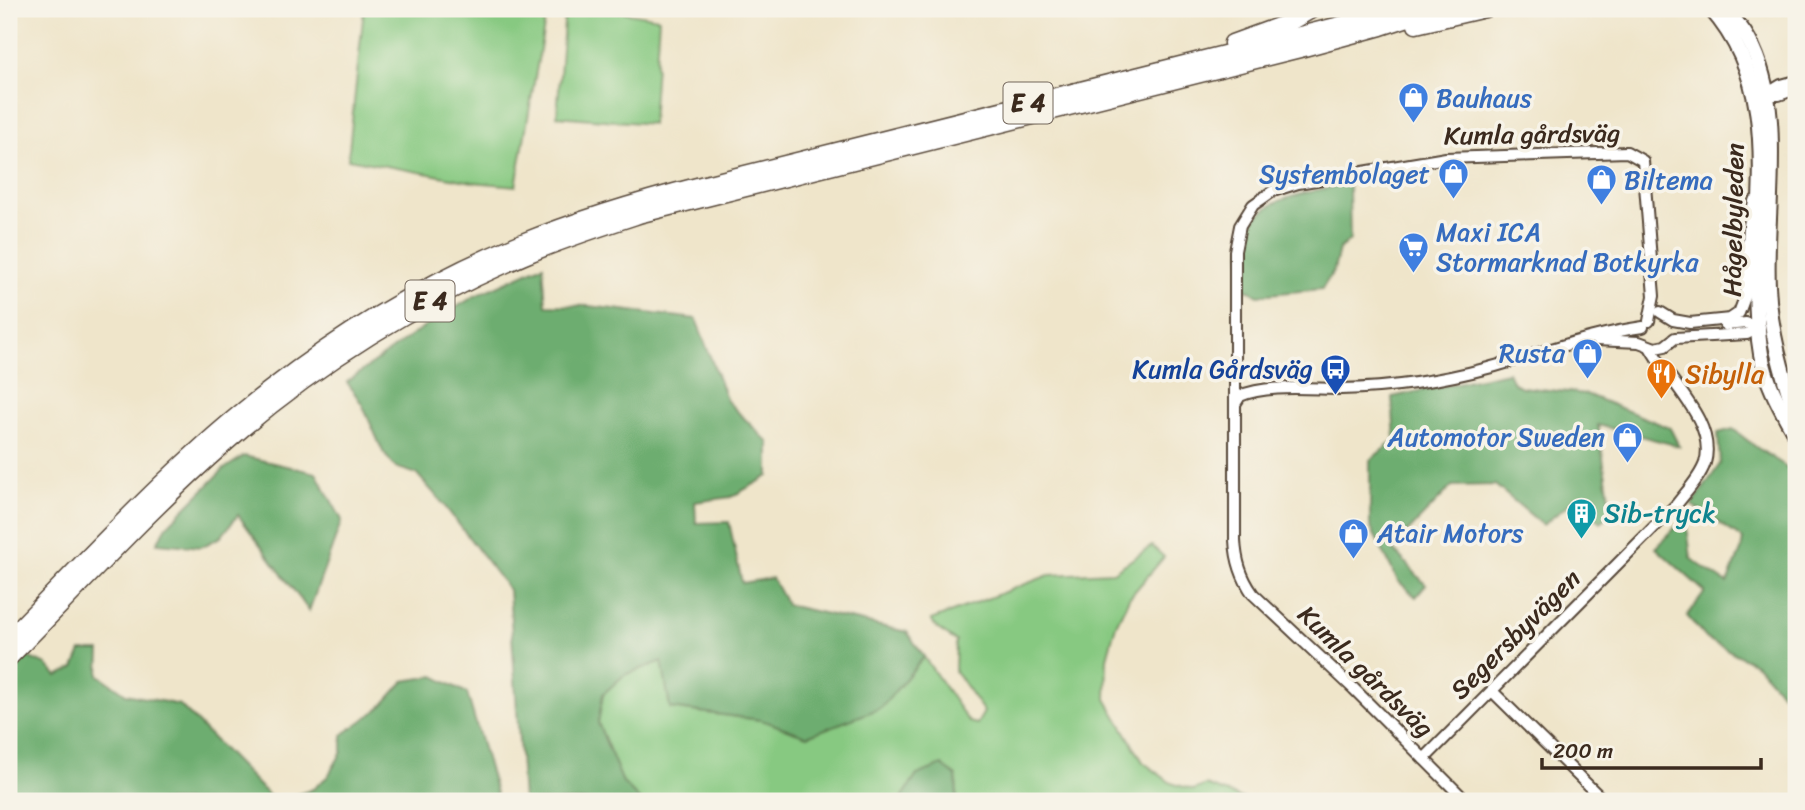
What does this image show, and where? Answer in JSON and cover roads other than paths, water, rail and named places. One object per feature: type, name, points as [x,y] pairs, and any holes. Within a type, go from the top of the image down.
[{"type":"highway","points":[[1149,79],[1292,21],[1313,9]]},
{"type":"highway","name":"E 4","points":[[9,658],[226,442],[337,358],[397,319],[454,288],[535,252],[642,214],[1149,79],[1399,9]]},
{"type":"highway","name":"E 4","points":[[9,638],[180,467],[269,390],[391,307],[518,244],[638,202],[1149,79],[1304,48],[1436,9]]},
{"type":"highway","points":[[1304,48],[1354,41],[1485,9]]},
{"type":"main road","name":"Hågelbyleden","points":[[1711,9],[1737,43],[1761,96],[1756,284],[1765,326],[1796,415]]},
{"type":"main road","name":"Hågelbyleden","points":[[1725,9],[1744,32],[1755,53],[1771,155],[1765,326],[1766,377],[1796,436]]},
{"type":"street","points":[[1761,96],[1796,80]]},
{"type":"street","points":[[1761,96],[1779,95],[1796,89]]},
{"type":"street","name":"Kumla gårdsväg","points":[[1466,801],[1253,594],[1243,579],[1238,566],[1235,540],[1237,235],[1253,205],[1273,191],[1298,183],[1446,158],[1619,151],[1633,154],[1643,161],[1654,296]]},
{"type":"street","points":[[1725,325],[1739,319],[1749,306],[1754,201],[1761,159]]},
{"type":"street","points":[[1664,320],[1690,323],[1730,319],[1739,313],[1745,297],[1750,220],[1754,201]]},
{"type":"street","points":[[1654,296],[1664,320],[1667,343],[1664,369]]},
{"type":"street","points":[[1648,345],[1642,338],[1654,296]]},
{"type":"street","points":[[1235,404],[1240,396],[1261,391],[1413,384],[1488,368],[1656,319],[1696,328],[1746,323],[1765,326]]},
{"type":"street","points":[[1589,338],[1660,348],[1682,337],[1747,334],[1765,326]]},
{"type":"street","name":"Segersbyvägen","points":[[1424,759],[1677,504],[1701,473],[1706,455],[1704,430],[1648,345]]},
{"type":"street","points":[[1492,691],[1604,801]]},
{"type":"place","name":"Bauhaus","points":[[1413,125]]},
{"type":"place","name":"Systembolaget","points":[[1453,201]]},
{"type":"place","name":"Biltema","points":[[1601,207]]},
{"type":"place","name":"Maxi ICA Stormarknad Botkyrka","points":[[1413,274]]},
{"type":"place","name":"Rusta","points":[[1588,380]]},
{"type":"place","name":"Kumla Gårdsväg","points":[[1336,396]]},
{"type":"place","name":"Sibylla","points":[[1662,401]]},
{"type":"place","name":"Automotor Sweden","points":[[1628,464]]},
{"type":"place","name":"Sib-tryck","points":[[1581,540]]},
{"type":"place","name":"Atair Motors","points":[[1354,560]]}]
